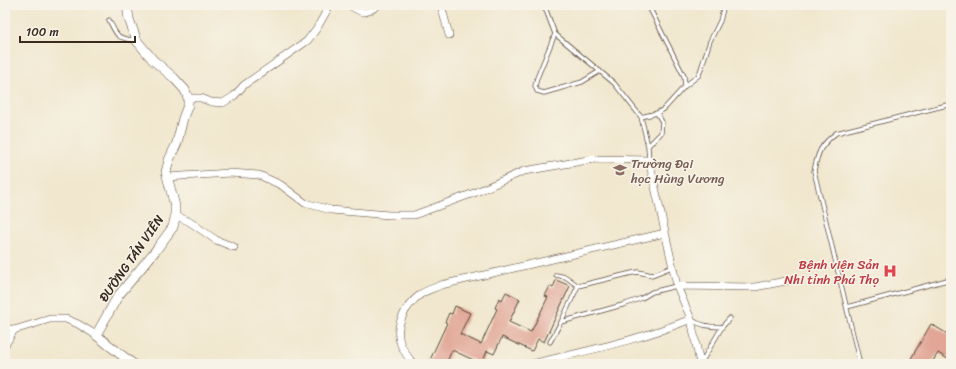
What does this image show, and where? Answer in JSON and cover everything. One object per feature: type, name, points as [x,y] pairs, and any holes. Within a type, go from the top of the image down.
[{"type":"street","points":[[127,5],[129,19],[137,41],[153,60],[174,78],[185,90],[188,98],[201,98],[211,102],[223,103],[234,96],[244,85],[307,42],[330,5]]},
{"type":"street","points":[[349,5],[364,12],[369,12],[378,5]]},
{"type":"street","points":[[441,5],[449,36]]},
{"type":"street","name":"ĐƯỜNG TẢN VIÊN","points":[[96,335],[118,296],[156,250],[172,227],[175,215],[175,206],[166,172],[169,160],[177,143],[188,105],[188,98]]},
{"type":"street","points":[[167,177],[230,173],[259,175],[281,185],[305,203],[331,210],[389,215],[414,215],[474,193],[524,171],[594,159],[649,160],[672,267],[677,286],[691,319],[700,364]]},
{"type":"street","points":[[175,215],[190,222],[216,240],[234,247]]},
{"type":"street","points":[[413,364],[401,345],[398,331],[402,317],[409,305],[422,293],[441,286],[664,233]]},
{"type":"street","points":[[677,286],[755,286],[786,281]]},
{"type":"street","points":[[5,327],[14,330],[50,319],[66,319],[78,324],[96,335],[133,364]]},
{"type":"street","points":[[532,364],[600,348],[674,326],[691,319]]},
{"type":"street","points":[[5,345],[14,330]]},
{"type":"lane","points":[[544,5],[556,34],[614,83],[641,117],[648,146],[649,160]]},
{"type":"lane","points":[[648,5],[684,76],[685,86]]},
{"type":"lane","points":[[641,117],[657,113],[664,109],[685,86],[699,75],[710,41],[720,21],[724,5]]},
{"type":"lane","points":[[109,20],[116,34],[120,38],[137,41]]},
{"type":"lane","points":[[556,34],[537,78],[535,86],[537,91],[544,93],[582,82],[600,71]]},
{"type":"lane","points":[[860,364],[814,170],[817,156],[824,142],[836,133],[951,104]]},
{"type":"lane","points":[[648,146],[661,133],[662,122],[657,113]]},
{"type":"lane","points":[[550,342],[578,286],[638,272],[652,275],[672,267]]},
{"type":"lane","points":[[556,275],[566,277],[578,286]]},
{"type":"lane","points":[[847,307],[951,279]]},
{"type":"lane","points":[[560,322],[626,304],[642,298],[652,292],[677,286]]},
{"type":"lane","points":[[700,364],[722,327],[730,318]]},
{"type":"lane","points":[[691,319],[697,323],[713,327],[722,327]]},
{"type":"building","points":[[556,280],[570,286],[544,342],[538,339],[532,351],[502,337],[494,354],[487,351],[482,364],[452,350],[446,364],[434,364],[429,362],[447,323],[445,322],[449,313],[452,314],[455,306],[470,313],[460,334],[481,344],[497,309],[495,308],[499,298],[502,300],[506,292],[520,299],[509,322],[531,332],[548,297],[545,296],[550,286],[553,288]]},
{"type":"building","points":[[931,324],[951,336],[951,361],[938,353],[931,364],[911,364],[909,362]]},
{"type":"place","name":"Trường Đại học Hùng Vương","points":[[620,170]]},
{"type":"place","name":"Bệnh viện Sản Nhi tỉnh Phú Thọ","points":[[890,271]]}]
